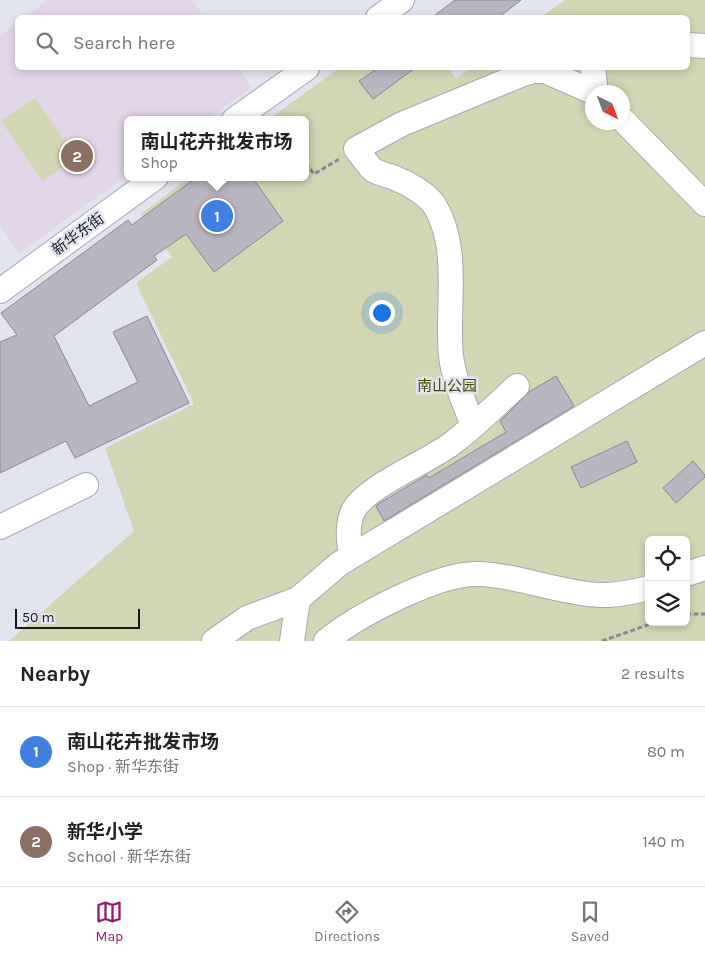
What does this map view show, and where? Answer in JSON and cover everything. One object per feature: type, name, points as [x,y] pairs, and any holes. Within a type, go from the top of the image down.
[{"type":"street","points":[[690,45],[705,46]]},
{"type":"street","points":[[240,116],[304,70]]},
{"type":"street","points":[[474,425],[465,407],[454,374],[451,357],[450,269],[448,244],[442,221],[434,204],[428,198],[398,179],[375,171],[356,149],[425,113],[523,74],[543,70]]},
{"type":"street","points":[[550,70],[585,88]]},
{"type":"street","points":[[593,70],[594,85]]},
{"type":"street","points":[[630,127],[705,204]]},
{"type":"street","name":"新华东街","points":[[0,291],[151,181]]},
{"type":"street","points":[[214,641],[247,618],[298,599],[339,564],[705,343]]},
{"type":"street","points":[[352,556],[348,540],[350,524],[353,512],[360,501],[389,481],[444,449],[517,386]]},
{"type":"street","points":[[0,527],[86,485]]},
{"type":"street","points":[[690,573],[705,568]]},
{"type":"street","points":[[298,599],[293,636],[311,630],[329,638],[384,605],[426,586],[456,576],[477,574],[601,595],[645,589]]},
{"type":"path","points":[[309,167],[314,174],[356,149]]},
{"type":"path","points":[[690,614],[705,614]]},
{"type":"path","points":[[602,641],[645,626]]},
{"type":"shaded area","points":[[48,0],[192,0],[203,15],[28,15]]},
{"type":"shaded area","points":[[15,25],[15,70],[240,70],[252,87],[212,116],[124,116],[124,178],[19,253],[0,226],[0,36]]},
{"type":"green space","name":"南山公园","points":[[565,0],[705,0],[705,641],[9,641],[134,531],[105,448],[194,404],[136,283],[172,257],[141,214],[185,181],[309,181],[309,116],[273,116],[336,70],[449,70],[456,78],[468,70],[690,70],[690,15],[544,15]]},
{"type":"green space","points":[[35,98],[77,158],[42,181],[1,121]]},
{"type":"building","points":[[455,0],[521,0],[502,15],[435,15]]},
{"type":"building","points":[[375,70],[412,70],[373,99],[359,81]]},
{"type":"building","points":[[192,181],[255,181],[283,221],[214,272],[186,234],[154,256],[157,260],[54,336],[89,406],[138,382],[113,332],[147,316],[189,403],[75,458],[66,441],[0,473],[0,342],[17,335],[1,313],[128,220],[132,225]]},
{"type":"building","points":[[556,376],[574,406],[384,521],[376,506],[427,475],[429,478],[506,432],[500,421],[529,392]]},
{"type":"building","points":[[627,441],[637,462],[581,488],[571,467]]},
{"type":"building","points":[[693,461],[705,477],[676,503],[663,488]]},
{"type":"place","name":"新华小学","points":[[77,156]]},
{"type":"place","name":"南山花卉批发市场","points":[[217,216]]}]
